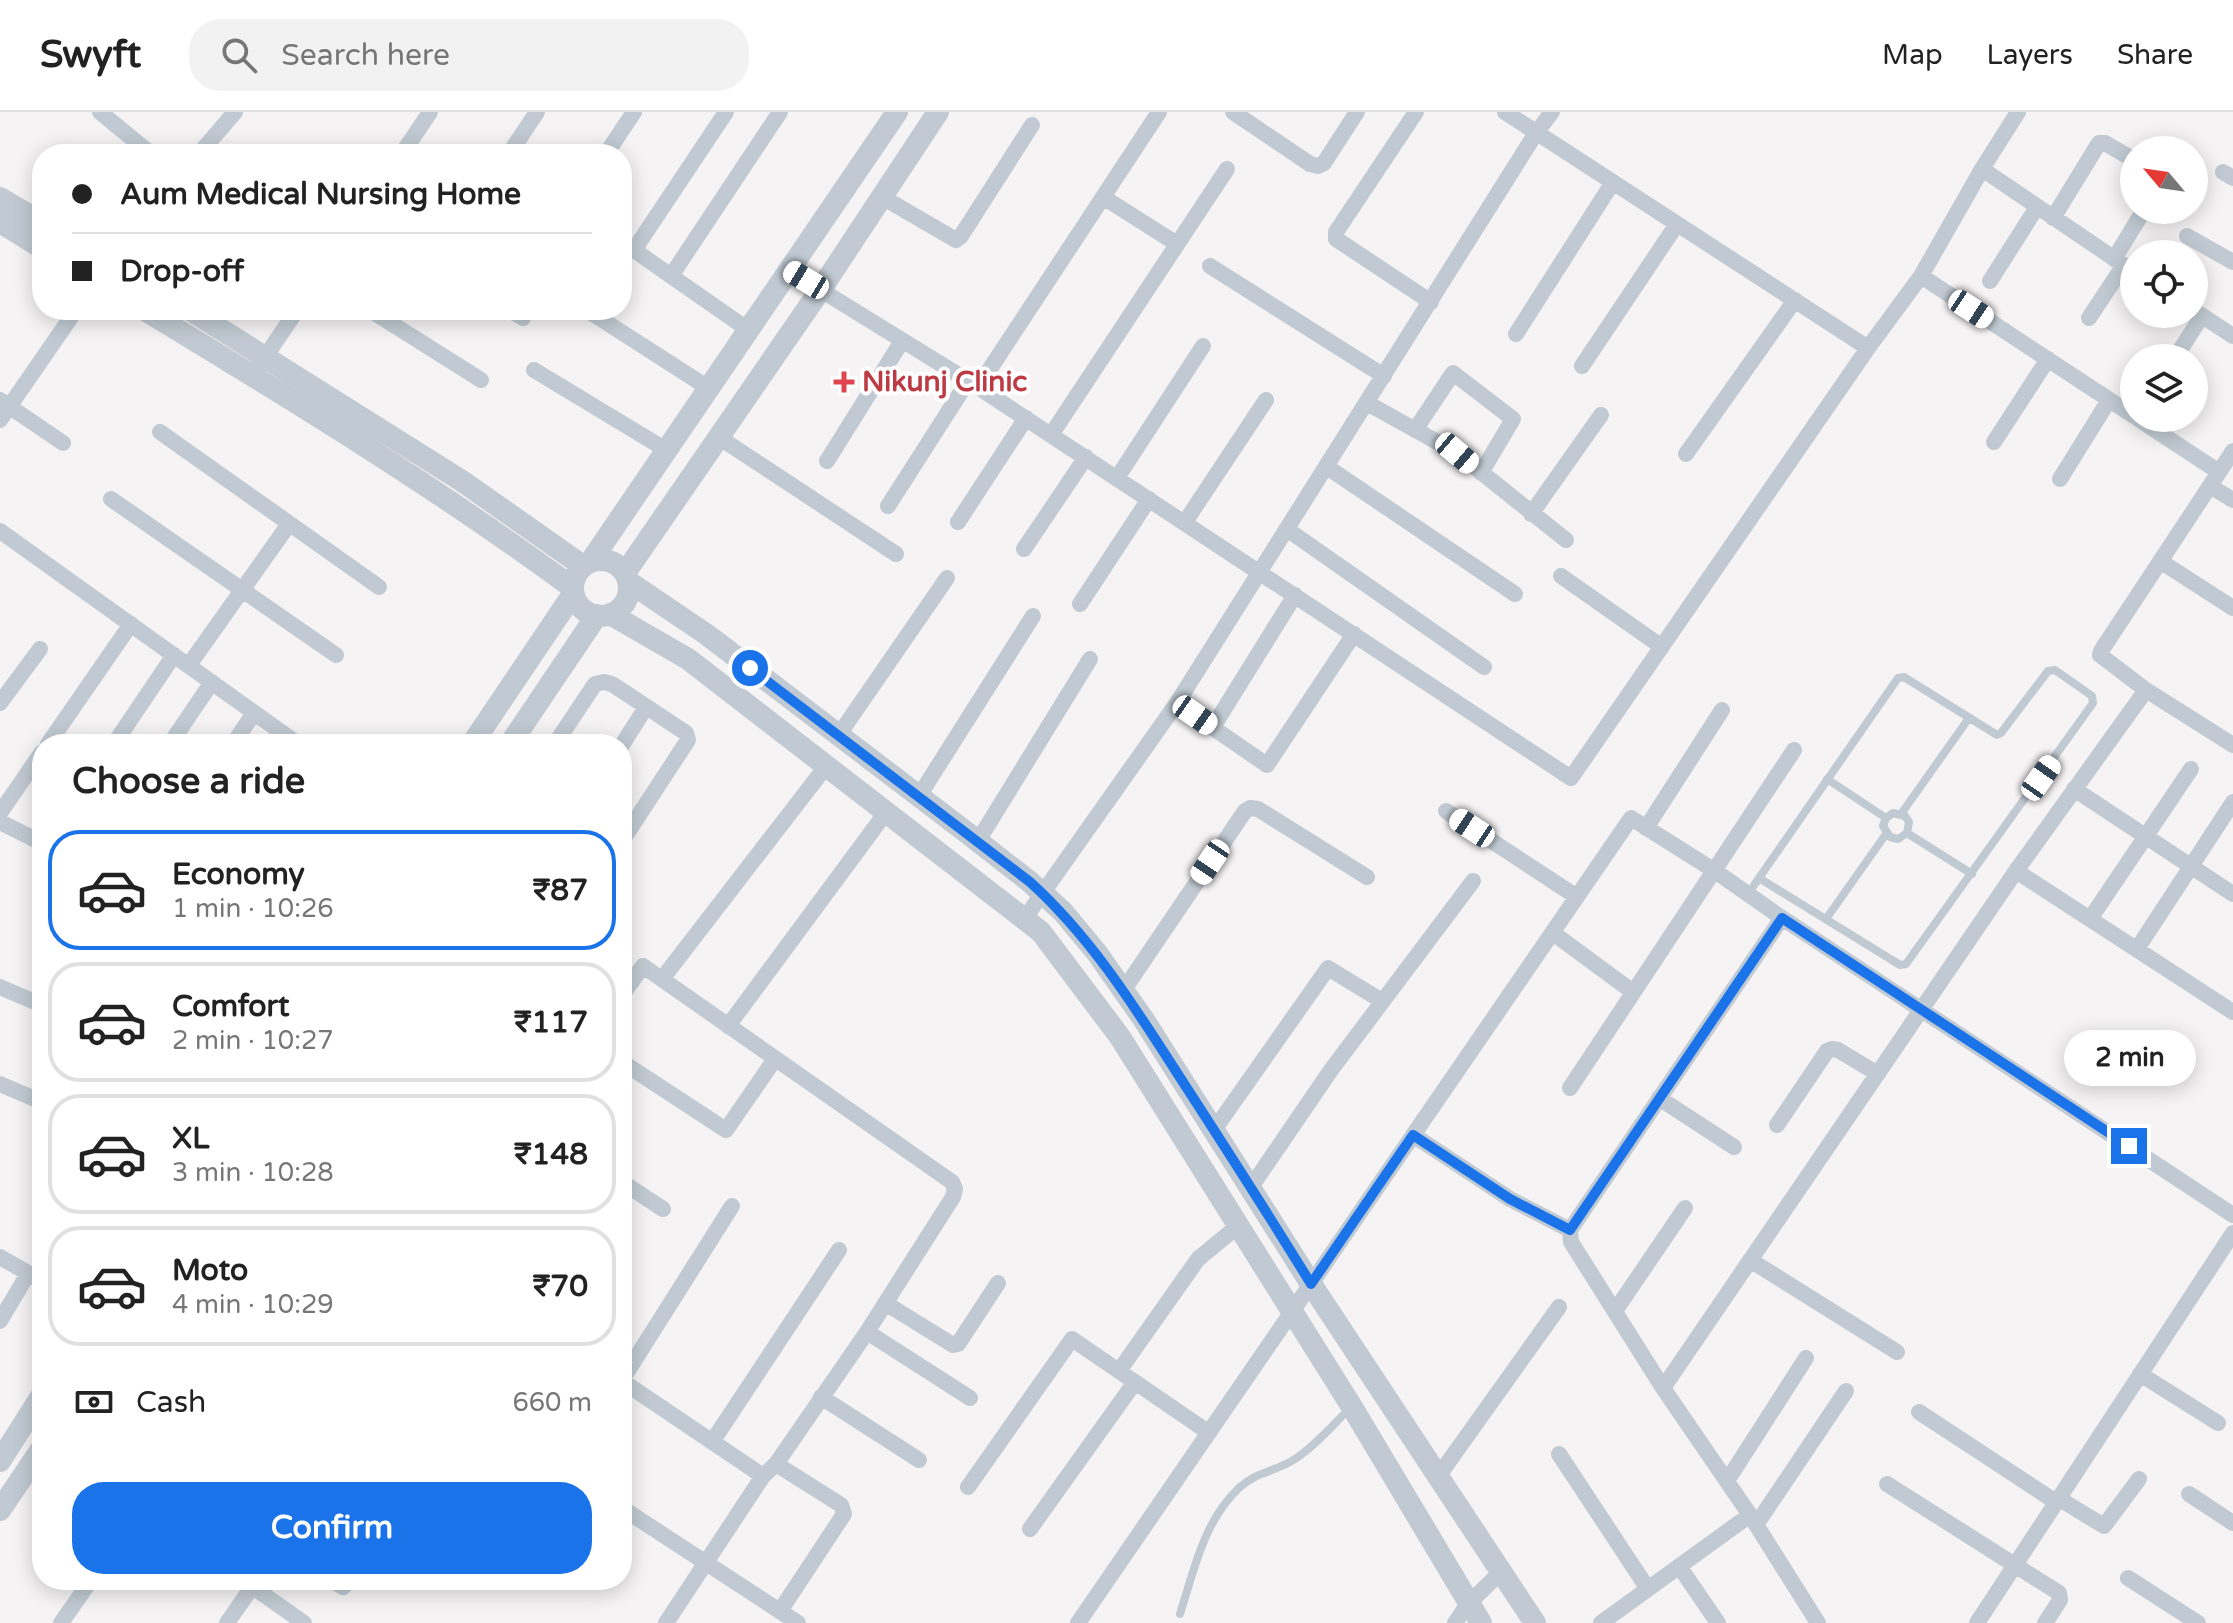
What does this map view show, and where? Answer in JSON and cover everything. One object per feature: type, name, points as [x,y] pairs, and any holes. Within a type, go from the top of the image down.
[{"type":"street","points":[[100,112],[139,144]]},
{"type":"street","points":[[208,144],[235,112]]},
{"type":"street","points":[[409,144],[430,112]]},
{"type":"street","points":[[516,144],[537,112]]},
{"type":"street","points":[[613,144],[634,112]]},
{"type":"street","points":[[726,112],[634,250],[750,331]]},
{"type":"street","points":[[671,276],[780,112]]},
{"type":"street","points":[[479,734],[573,591],[577,572],[587,563],[668,451],[897,112]]},
{"type":"street","points":[[517,734],[603,615],[621,607],[626,600],[627,578],[938,112]]},
{"type":"street","points":[[888,506],[1159,112]]},
{"type":"street","points":[[1233,112],[1310,164],[1318,166],[1324,163],[1357,112]]},
{"type":"street","points":[[1416,112],[1336,232],[1336,239],[1431,302]]},
{"type":"street","points":[[1505,112],[1868,348]]},
{"type":"street","points":[[1025,918],[1177,703],[1552,112]]},
{"type":"street","points":[[790,271],[1026,418],[1571,778],[1921,276],[2018,112]]},
{"type":"street","points":[[882,197],[956,240],[1032,125]]},
{"type":"street","points":[[2053,218],[2099,143],[2120,152]]},
{"type":"street","points":[[1051,435],[1227,169]]},
{"type":"street","points":[[1982,169],[2120,262]]},
{"type":"street","points":[[1516,334],[1613,182]]},
{"type":"street","points":[[1103,197],[1177,244]]},
{"type":"street","points":[[0,198],[32,217]]},
{"type":"street","points":[[1990,281],[2037,207]]},
{"type":"street","points":[[0,222],[32,242]]},
{"type":"street","points":[[1582,366],[1677,224]]},
{"type":"street","points":[[2187,236],[2233,262]]},
{"type":"street","points":[[1210,266],[1384,376]]},
{"type":"street","points":[[2089,318],[2120,271]]},
{"type":"street","points":[[1921,276],[2120,407]]},
{"type":"street","points":[[1686,454],[1795,300]]},
{"type":"street","points":[[63,443],[3,409],[69,320]]},
{"type":"street","points":[[165,320],[259,366],[462,481],[587,563],[610,561],[627,578],[706,634],[1042,892],[1097,953],[1123,991],[1437,1478],[1535,1623]]},
{"type":"street","points":[[202,320],[259,366],[573,591],[582,608],[603,615],[688,659],[1041,932],[1120,1037],[1352,1407],[1474,1614]]},
{"type":"street","points":[[259,366],[290,320]]},
{"type":"street","points":[[386,320],[481,380]]},
{"type":"street","points":[[603,320],[710,389]]},
{"type":"street","points":[[2208,320],[2233,336]]},
{"type":"street","points":[[827,461],[902,341]]},
{"type":"street","points":[[1117,478],[1203,346]]},
{"type":"street","points":[[1994,442],[2048,359]]},
{"type":"street","points":[[534,370],[668,451]]},
{"type":"street","points":[[1415,430],[1453,373],[1513,419],[1481,473]]},
{"type":"street","points":[[1185,522],[1266,400]]},
{"type":"street","points":[[2060,479],[2109,400]]},
{"type":"street","points":[[1367,403],[1457,453],[1566,540]]},
{"type":"street","points":[[1531,514],[1601,415]]},
{"type":"street","points":[[958,522],[1026,418]]},
{"type":"street","points":[[160,432],[379,587]]},
{"type":"street","points":[[2155,432],[2215,479],[2233,500]]},
{"type":"street","points":[[720,438],[896,554]]},
{"type":"street","points":[[2233,451],[2101,651],[2103,659],[2146,690],[2233,745]]},
{"type":"street","points":[[1024,549],[1086,457]]},
{"type":"street","points":[[1327,467],[1515,594]]},
{"type":"street","points":[[111,499],[336,655]]},
{"type":"street","points":[[1080,604],[1149,499]]},
{"type":"street","points":[[189,665],[289,524]]},
{"type":"street","points":[[1288,530],[1484,667]]},
{"type":"street","points":[[0,531],[284,734]]},
{"type":"street","points":[[2160,561],[2233,608]]},
{"type":"street","points":[[1561,576],[1662,647]]},
{"type":"street","points":[[838,736],[947,578]]},
{"type":"street","points":[[1213,727],[1295,595]]},
{"type":"street","points":[[919,796],[1033,616]]},
{"type":"street","points":[[55,734],[131,624]]},
{"type":"street","points":[[1177,703],[1267,765],[1354,634]]},
{"type":"street","points":[[0,703],[40,649]]},
{"type":"street","points":[[121,734],[174,655]]},
{"type":"street","points":[[978,841],[1090,659]]},
{"type":"street","points":[[177,734],[212,682]]},
{"type":"street","points":[[562,734],[595,684],[604,682],[612,684],[686,733],[688,740],[632,826]]},
{"type":"street","points":[[1663,1388],[2016,871],[2146,690]]},
{"type":"street","points":[[629,734],[646,707]]},
{"type":"street","points":[[1646,828],[1722,710]]},
{"type":"street","points":[[240,734],[254,713]]},
{"type":"street","points":[[1570,1088],[1794,750]]},
{"type":"street","points":[[662,979],[827,765]]},
{"type":"street","points":[[0,813],[32,767]]},
{"type":"street","points":[[2090,919],[2191,769]]},
{"type":"street","points":[[2074,789],[2233,894]]},
{"type":"street","points":[[2137,949],[2233,802]]},
{"type":"street","points":[[1123,991],[1250,808],[1258,809],[1367,877]]},
{"type":"street","points":[[728,1026],[887,811]]},
{"type":"street","points":[[1446,811],[1577,897]]},
{"type":"street","points":[[1078,1623],[1631,818],[2233,1215]]},
{"type":"street","points":[[0,822],[32,838]]},
{"type":"street","points":[[2016,871],[2233,1012]]},
{"type":"street","points":[[1251,1187],[1331,1070],[1473,881]]},
{"type":"street","points":[[1782,918],[1570,1230],[1571,1242],[1663,1388],[1753,1520],[1818,1623]]},
{"type":"street","points":[[1553,933],[1633,992]]},
{"type":"street","points":[[632,979],[643,966],[952,1182],[955,1189],[953,1197],[867,1332],[704,1563],[666,1623]]},
{"type":"street","points":[[1214,1130],[1328,968],[1382,1001]]},
{"type":"street","points":[[0,987],[32,1001]]},
{"type":"street","points":[[1777,1125],[1827,1051],[1838,1050],[1878,1074]]},
{"type":"street","points":[[632,1069],[726,1130],[775,1059]]},
{"type":"street","points":[[0,1084],[32,1098]]},
{"type":"street","points":[[1659,1098],[1734,1147]]},
{"type":"street","points":[[1413,1135],[1510,1199],[1570,1230]]},
{"type":"street","points":[[632,1189],[663,1209]]},
{"type":"street","points":[[632,1364],[732,1206]]},
{"type":"street","points":[[1615,1311],[1685,1208]]},
{"type":"street","points":[[1119,1371],[1198,1259],[1238,1226]]},
{"type":"street","points":[[1977,1623],[2233,1233]]},
{"type":"street","points":[[712,1442],[839,1250]]},
{"type":"street","points":[[0,1257],[32,1276]]},
{"type":"street","points":[[1750,1260],[1897,1352]]},
{"type":"street","points":[[0,1321],[32,1282]]},
{"type":"street","points":[[885,1303],[953,1345],[958,1344],[998,1283]]},
{"type":"street","points":[[1437,1478],[1559,1307]]},
{"type":"street","points":[[867,1332],[970,1398]]},
{"type":"street","points":[[968,1487],[1072,1339],[1208,1432]]},
{"type":"street","points":[[1727,1481],[1806,1358]]},
{"type":"street","points":[[2140,1374],[2218,1423]]},
{"type":"street","points":[[1030,1529],[1135,1382]]},
{"type":"street","points":[[632,1387],[712,1442],[844,1509],[844,1514],[780,1611]]},
{"type":"street","points":[[1608,1621],[1679,1566],[1753,1520],[1846,1391]]},
{"type":"street","points":[[821,1397],[919,1460]]},
{"type":"street","points":[[0,1461],[32,1411]]},
{"type":"street","points":[[1919,1412],[2057,1500],[2104,1526],[2139,1479]]},
{"type":"street","points":[[1559,1454],[1648,1589]]},
{"type":"street","points":[[0,1510],[32,1463]]},
{"type":"street","points":[[1887,1484],[2061,1596],[2045,1623]]},
{"type":"street","points":[[2189,1494],[2233,1523]]},
{"type":"street","points":[[632,1515],[798,1623]]},
{"type":"street","points":[[1679,1566],[1718,1623]]},
{"type":"street","points":[[1455,1623],[1474,1614],[1502,1571]]},
{"type":"street","points":[[2128,1578],[2198,1623]]},
{"type":"street","points":[[61,1623],[84,1590]]},
{"type":"street","points":[[227,1623],[244,1590]]},
{"type":"street","points":[[256,1590],[304,1623]]},
{"type":"lane","points":[[1748,894],[1827,779],[1898,678],[1904,677],[1994,734],[2001,733],[2048,671],[2092,696],[2094,700],[1903,966],[1759,878]]},
{"type":"lane","points":[[1901,814],[1969,718]]},
{"type":"lane","points":[[1827,779],[1886,818]]},
{"type":"lane","points":[[1893,813],[1901,814],[1909,822],[1907,833],[1898,839],[1886,834],[1883,826],[1886,818],[1893,813]]},
{"type":"lane","points":[[1907,833],[1972,874]]},
{"type":"lane","points":[[1826,919],[1886,834]]},
{"type":"lane","points":[[1180,1614],[1205,1535],[1220,1508],[1240,1486],[1256,1475],[1296,1459],[1352,1407]]},
{"type":"place","name":"Nikunj Clinic","points":[[844,382]]},
{"type":"route","points":[[750,668],[966,832],[1063,912],[1097,953],[1144,1020],[1311,1284],[1413,1135],[1510,1199],[1570,1230],[1782,918],[2129,1146]]}]
